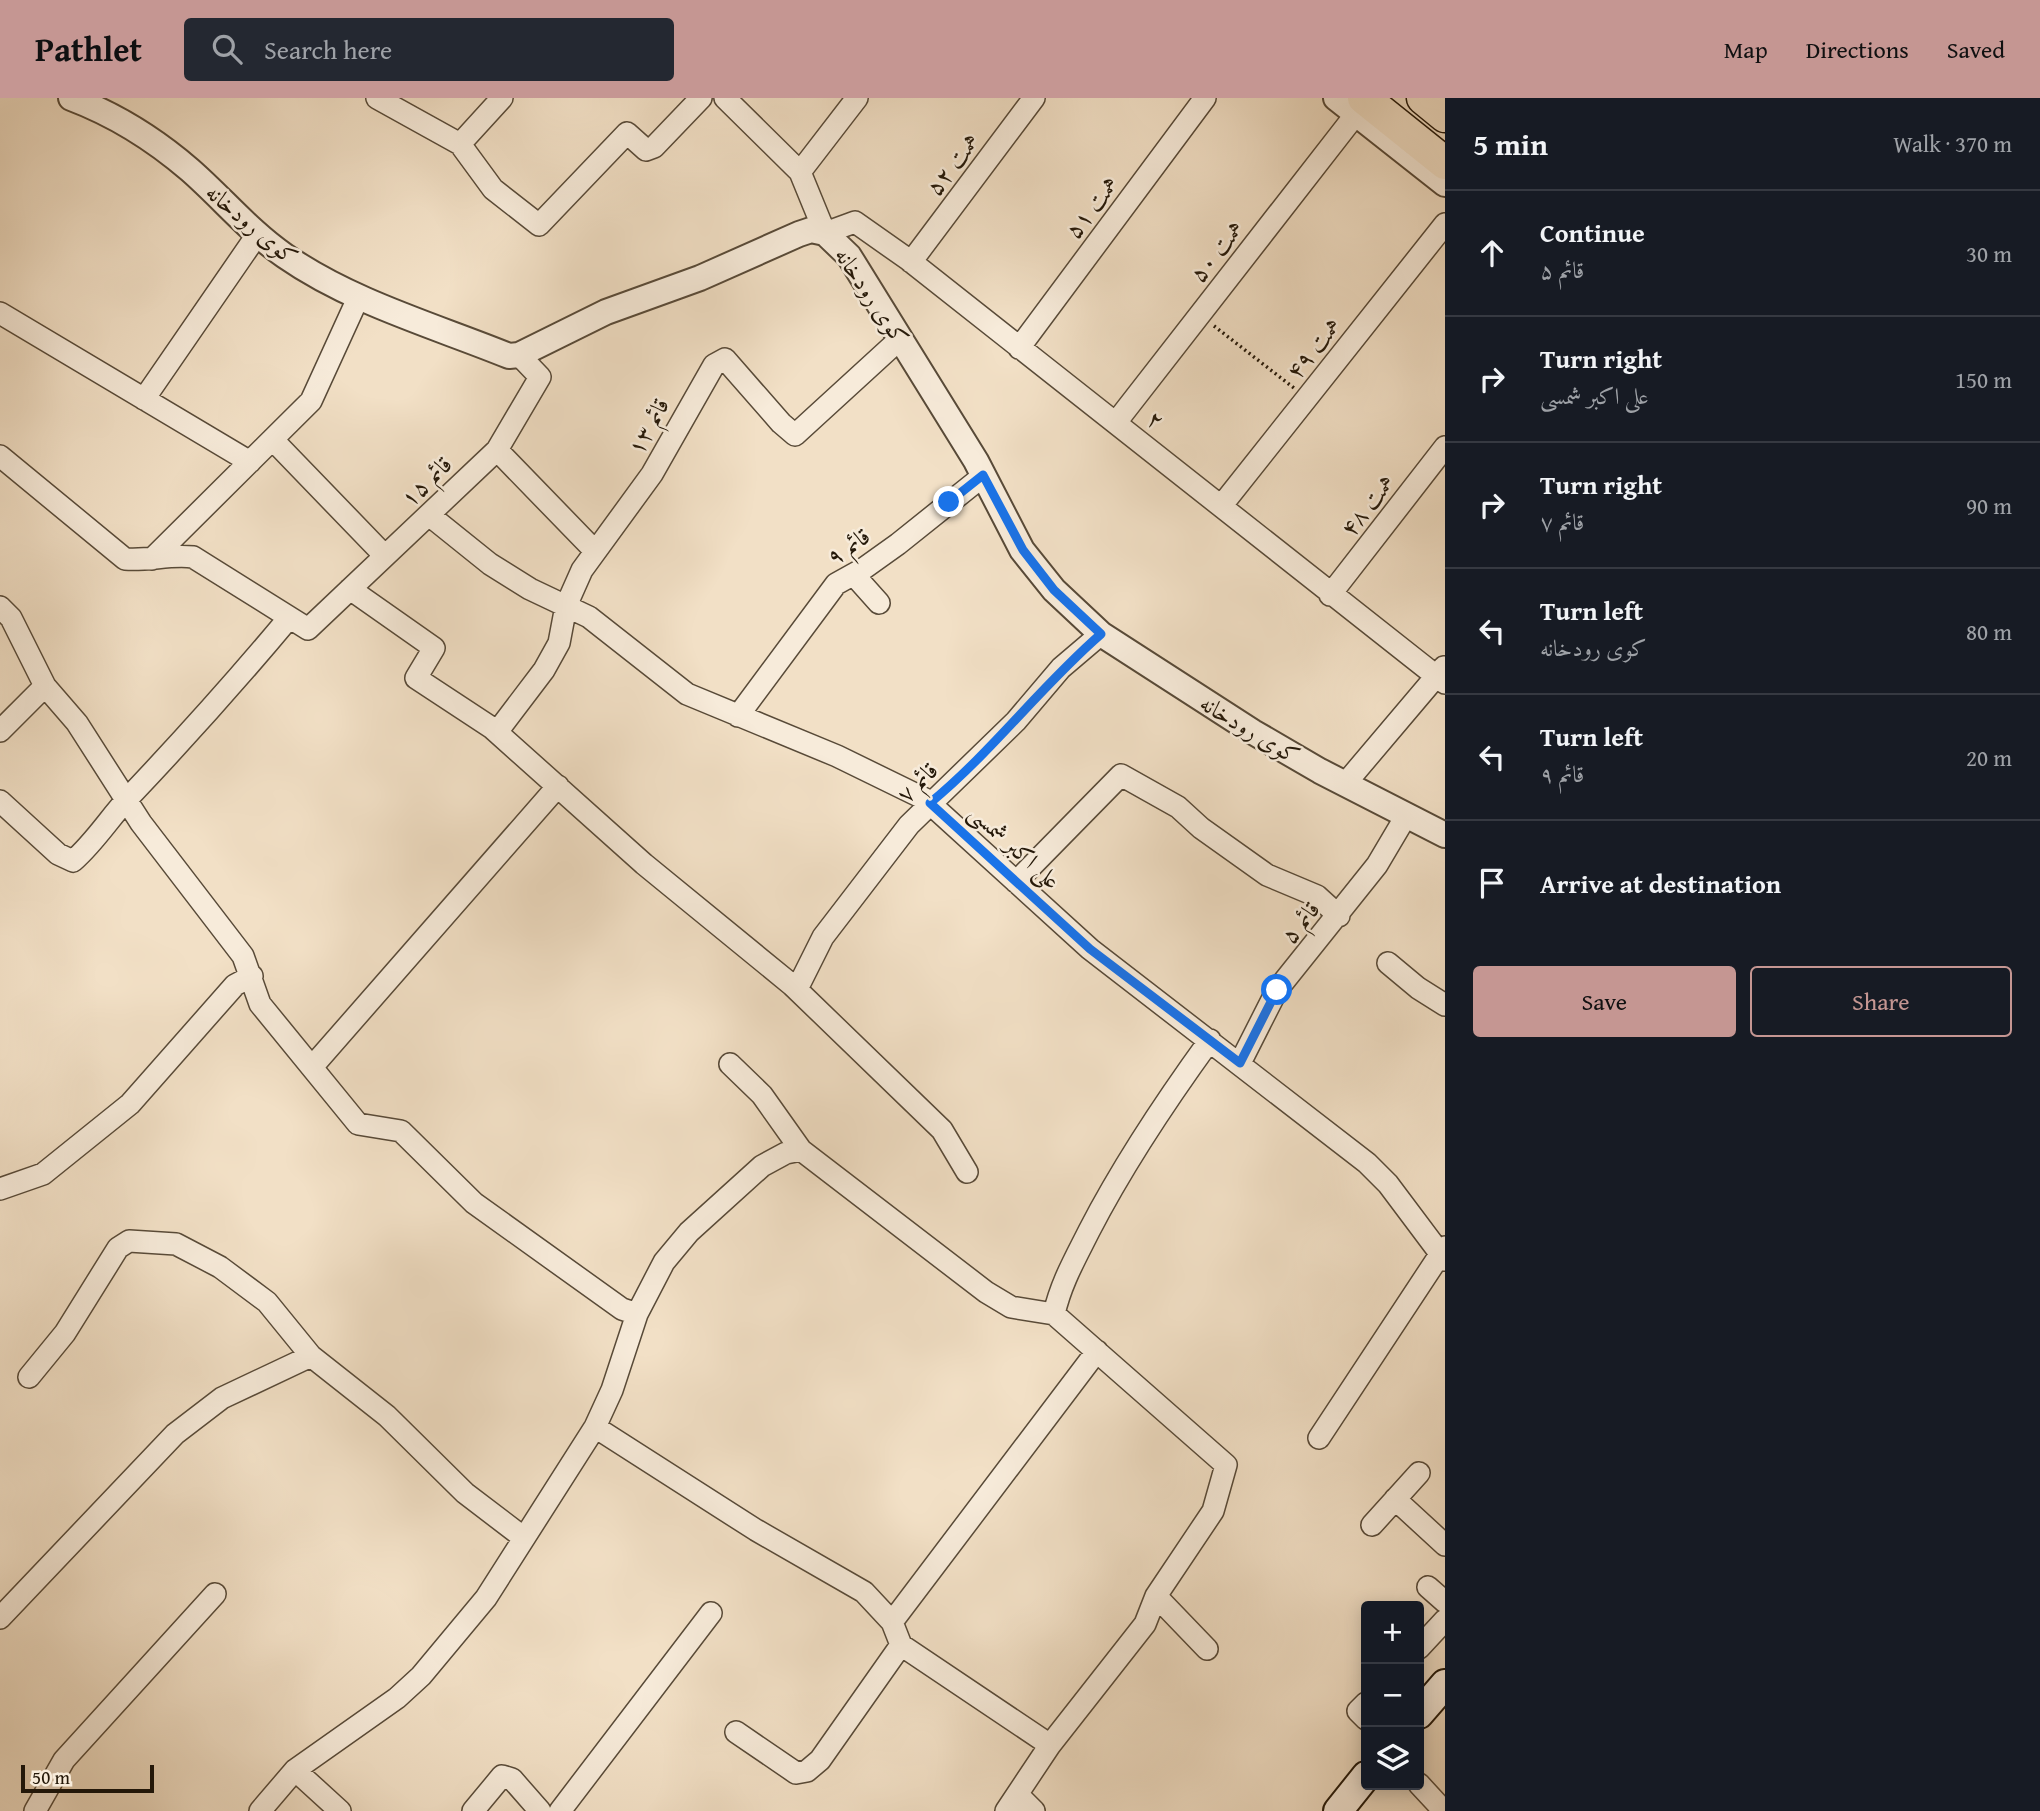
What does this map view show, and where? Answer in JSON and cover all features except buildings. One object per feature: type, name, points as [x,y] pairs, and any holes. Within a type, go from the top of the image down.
[{"type":"main road","points":[[1423,98],[1445,116]]},
{"type":"main road","points":[[1360,106],[1445,163]]},
{"type":"main road","points":[[1424,1708],[1445,1684]]},
{"type":"main road","points":[[1338,1811],[1361,1782]]},
{"type":"street","name":"کوی رودخانه","points":[[72,98],[110,113],[142,134],[189,169],[257,235],[286,257],[332,285],[509,356],[519,355],[606,312],[700,278],[799,234],[811,230],[825,233],[849,256],[983,475],[1023,550],[1054,590],[1101,634],[1253,732],[1345,784],[1445,835]]},
{"type":"street","points":[[377,98],[460,144],[493,189],[539,225],[627,133],[646,150],[654,147],[701,98]]},
{"type":"street","points":[[460,144],[502,98]]},
{"type":"street","points":[[725,98],[800,172],[825,233]]},
{"type":"street","points":[[800,172],[857,98]]},
{"type":"street","name":"همت ۵۲","points":[[911,262],[1034,98]]},
{"type":"street","name":"همت ۵۱","points":[[1019,348],[1205,98]]},
{"type":"street","points":[[1336,98],[1360,106],[1445,184]]},
{"type":"street","name":"همت ۵۰","points":[[1117,421],[1360,106]]},
{"type":"street","name":"۲","points":[[825,233],[855,222],[911,262],[1117,421],[1331,595],[1442,675]]},
{"type":"street","name":"همت ۴۹","points":[[1222,505],[1445,224]]},
{"type":"street","points":[[144,399],[257,235]]},
{"type":"street","points":[[150,561],[311,401],[359,296]]},
{"type":"street","points":[[0,313],[250,462]]},
{"type":"street","name":"قائم ۱۳","points":[[497,732],[544,670],[559,643],[566,606],[595,551],[620,521],[652,474],[714,365],[725,359],[781,424],[795,435],[901,338]]},
{"type":"street","name":"قائم ۱۵","points":[[288,619],[308,629],[497,450],[540,377],[519,355]]},
{"type":"street","points":[[272,440],[385,556]]},
{"type":"street","name":"همت ۴۸","points":[[1331,595],[1445,447]]},
{"type":"street","points":[[497,450],[595,551]]},
{"type":"street","points":[[0,456],[125,559],[150,561],[174,555],[193,557],[288,619],[202,721],[127,799],[89,847],[73,861],[58,854],[0,801]]},
{"type":"street","name":"قائم ۹","points":[[738,716],[835,584],[854,575],[983,475]]},
{"type":"street","name":"علی اکبر شمسی","points":[[429,514],[490,564],[530,589],[589,617],[687,694],[837,757],[930,803],[1090,949],[1367,1163],[1388,1184],[1443,1254]]},
{"type":"street","points":[[854,575],[879,603]]},
{"type":"street","points":[[350,589],[434,648],[416,678],[497,732],[652,871],[797,989],[942,1130],[967,1172]]},
{"type":"street","points":[[0,607],[11,618],[45,686],[77,723],[141,823],[243,956],[260,1004],[358,1124],[401,1131],[474,1203],[622,1309],[637,1314]]},
{"type":"street","name":"قائم ۷","points":[[797,989],[823,937],[930,803],[1016,722],[1061,668],[1101,634]]},
{"type":"street","points":[[1345,784],[1442,675]]},
{"type":"street","points":[[0,731],[45,686]]},
{"type":"street","points":[[1016,882],[1121,775],[1178,807],[1201,828],[1267,875],[1317,896],[1339,916]]},
{"type":"street","points":[[312,1067],[558,786]]},
{"type":"street","name":"قائم ۵","points":[[1240,1063],[1277,990],[1339,916],[1377,865],[1406,816]]},
{"type":"street","points":[[1388,964],[1445,1005]]},
{"type":"street","points":[[0,1189],[43,1174],[130,1104],[235,985],[252,976]]},
{"type":"street","points":[[1055,1314],[1061,1284],[1135,1146],[1210,1040]]},
{"type":"street","points":[[730,1064],[762,1095],[801,1150],[986,1293],[1011,1307],[1055,1314],[1226,1465],[1213,1511],[1156,1596],[1145,1625],[1050,1745],[1012,1803],[1034,1811]]},
{"type":"street","points":[[260,1811],[295,1770],[397,1698],[421,1676],[486,1598],[595,1427],[612,1390],[637,1314],[664,1262],[689,1233],[762,1166],[786,1153],[801,1150]]},
{"type":"street","points":[[29,1377],[65,1333],[118,1248],[129,1241],[176,1244],[220,1267],[267,1302],[312,1356],[387,1416],[465,1493],[524,1538]]},
{"type":"street","points":[[1319,1438],[1443,1254]]},
{"type":"street","points":[[892,1622],[1097,1351]]},
{"type":"street","points":[[0,1618],[175,1434],[222,1398],[312,1356]]},
{"type":"street","points":[[595,1427],[756,1530],[864,1592],[892,1622],[901,1645],[1050,1745]]},
{"type":"street","points":[[1372,1525],[1419,1473]]},
{"type":"street","points":[[1395,1499],[1445,1545]]},
{"type":"street","points":[[1428,1587],[1445,1602]]},
{"type":"street","points":[[35,1811],[64,1760],[215,1594]]},
{"type":"street","points":[[1156,1596],[1207,1648]]},
{"type":"street","points":[[561,1811],[711,1613]]},
{"type":"street","points":[[1424,1643],[1445,1620]]},
{"type":"street","points":[[736,1732],[796,1773],[807,1771],[820,1760],[901,1645]]},
{"type":"street","points":[[295,1770],[340,1811]]},
{"type":"street","points":[[473,1811],[502,1776],[512,1779],[540,1811]]},
{"type":"street","points":[[1424,1789],[1444,1811]]},
{"type":"path","points":[[1199,315],[1306,398]]},
{"type":"route","points":[[949,502],[983,475],[1023,550],[1054,590],[1101,634],[1061,668],[1016,722],[930,803],[1090,949],[1240,1063],[1277,990]]}]
